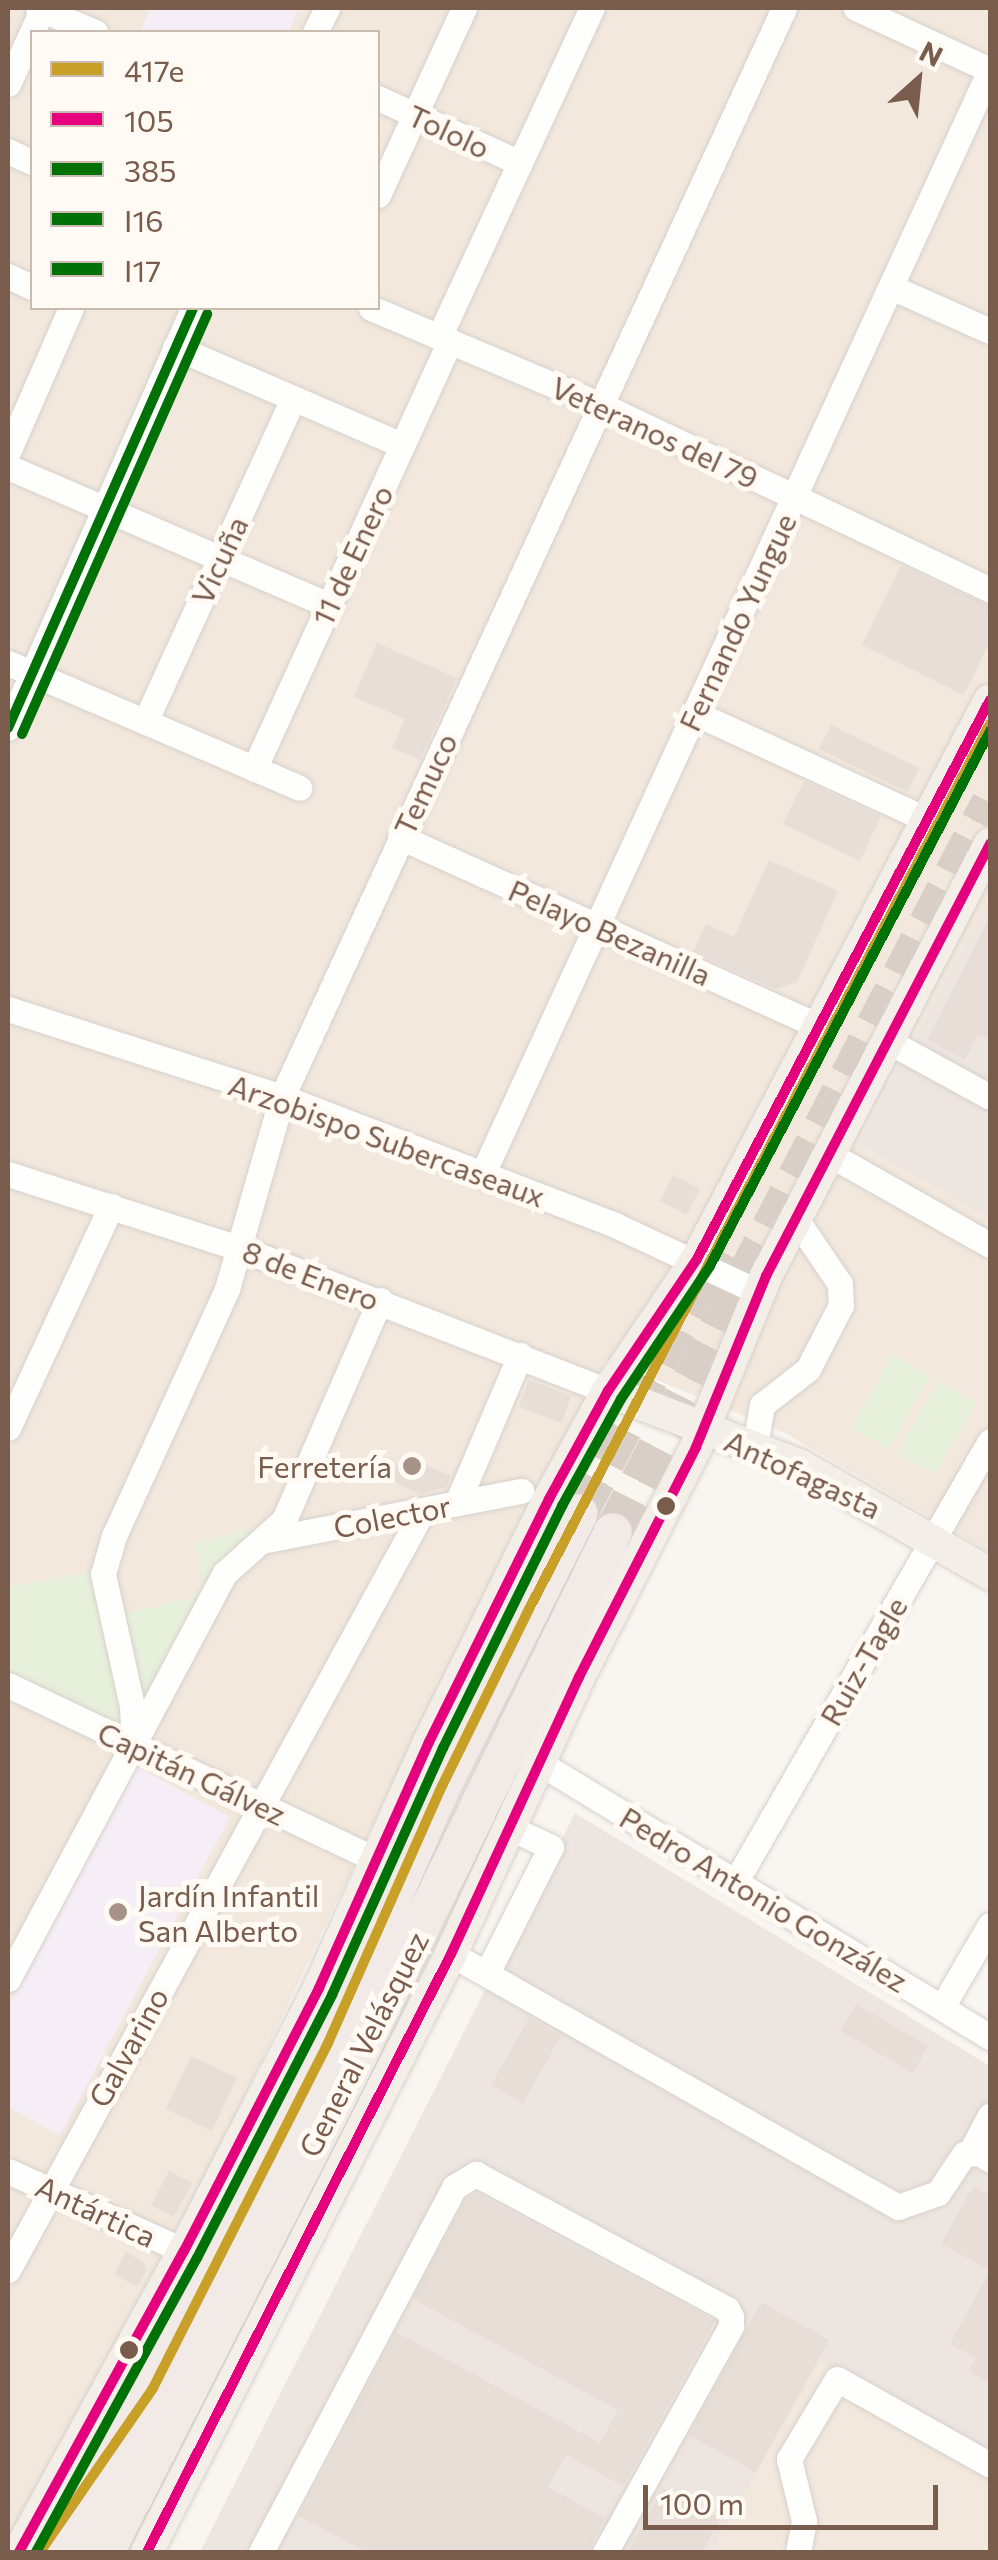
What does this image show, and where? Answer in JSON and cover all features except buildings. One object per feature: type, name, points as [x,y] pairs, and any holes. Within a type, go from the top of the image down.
[{"type":"highway","name":"General Velásquez","points":[[66,2552],[328,2043],[442,1786],[579,1514]]},
{"type":"highway","name":"General Velásquez","points":[[105,2552],[347,2078],[613,1532]]},
{"type":"highway","points":[[40,2552],[153,2388]]},
{"type":"main road","points":[[18,2552],[184,2251],[319,1988],[465,1665],[608,1390],[698,1260],[990,700]]},
{"type":"main road","points":[[146,2552],[451,1954],[538,1762],[704,1429],[759,1292],[990,844]]},
{"type":"main road","name":"Antofagasta","points":[[608,1390],[755,1445],[830,1480],[990,1574]]},
{"type":"main road","points":[[718,1394],[755,1445]]},
{"type":"street","points":[[41,8],[90,30]]},
{"type":"street","points":[[380,191],[464,8]]},
{"type":"street","name":"11 de Enero","points":[[254,769],[402,445],[520,163],[592,8]]},
{"type":"street","name":"Temuco","points":[[134,1746],[132,1706],[103,1574],[114,1536],[227,1289],[282,1097],[784,8]]},
{"type":"street","points":[[856,8],[990,70]]},
{"type":"street","points":[[8,84],[30,33]]},
{"type":"street","name":"Fernando Yungue","points":[[483,1173],[990,70]]},
{"type":"street","name":"Tololo","points":[[380,99],[520,163]]},
{"type":"street","points":[[891,287],[990,332]]},
{"type":"street","points":[[8,452],[70,310]]},
{"type":"street","points":[[8,728],[19,668],[103,508],[192,310]]},
{"type":"street","name":"Veteranos del 79","points":[[375,310],[601,405],[990,590]]},
{"type":"street","points":[[175,347],[402,445]]},
{"type":"street","name":"Vicuña","points":[[146,722],[294,398]]},
{"type":"street","points":[[8,467],[329,605]]},
{"type":"street","points":[[19,668],[299,788]]},
{"type":"street","points":[[694,713],[928,820]]},
{"type":"street","name":"Pelayo Bezanilla","points":[[400,836],[820,1027]]},
{"type":"street","name":"Arzobispo Subercaseaux","points":[[8,1009],[282,1097],[698,1260],[759,1292]]},
{"type":"street","points":[[888,1041],[990,1097]]},
{"type":"street","points":[[829,1154],[990,1245]]},
{"type":"street","name":"8 de Enero","points":[[8,1174],[239,1248],[608,1390]]},
{"type":"street","points":[[8,1428],[111,1206]]},
{"type":"street","points":[[755,1445],[762,1405],[808,1369],[840,1304],[840,1284],[796,1219]]},
{"type":"street","points":[[8,1978],[225,1573],[284,1520],[380,1300]]},
{"type":"street","points":[[458,1503],[520,1355]]},
{"type":"street","name":"Ruiz-Tagle","points":[[736,1881],[990,1441]]},
{"type":"street","name":"Colector","points":[[264,1540],[521,1491]]},
{"type":"street","name":"Galvarino","points":[[8,2270],[424,1510]]},
{"type":"street","name":"Capitán Gálvez","points":[[8,1687],[376,1860]]},
{"type":"street","name":"Pedro Antonio González","points":[[538,1762],[990,2037]]},
{"type":"street","points":[[487,1973],[551,1847],[508,1827]]},
{"type":"street","points":[[942,2007],[990,1925]]},
{"type":"street","points":[[451,1954],[898,2207],[938,2193],[964,2154],[981,2156],[990,2116]]},
{"type":"street","name":"Antártica","points":[[8,2170],[184,2251]]},
{"type":"street","points":[[261,2552],[454,2187],[476,2174],[727,2309],[731,2317],[731,2326],[605,2552]]},
{"type":"street","points":[[798,2552],[804,2521],[789,2458],[833,2382],[842,2380],[990,2465]]},
{"type":"shaded area","points":[[8,8],[990,8],[990,1552],[785,1433],[606,1359],[453,1656],[162,2270],[8,2552]]},
{"type":"shaded area","points":[[151,8],[299,8],[289,30],[141,30]]},
{"type":"shaded area","points":[[990,898],[990,1218],[858,1143]]},
{"type":"shaded area","name":"Jardín Infantil San Alberto","points":[[135,1766],[230,1817],[60,2135],[8,2107],[8,2008]]},
{"type":"shaded area","points":[[575,1813],[990,2066],[990,2456],[820,2361],[712,2552],[200,2552]]},
{"type":"shaded area","points":[[820,2360],[990,2456],[990,2552],[712,2552]]},
{"type":"green space","points":[[893,1354],[930,1377],[889,1449],[851,1428]]},
{"type":"green space","points":[[938,1381],[976,1403],[935,1474],[897,1452]]},
{"type":"green space","points":[[265,1525],[177,1652],[119,1722],[108,1724],[8,1674],[8,1587],[95,1571],[106,1619],[194,1597],[203,1582],[195,1544]]},
{"type":"tunnel","points":[[613,1532],[990,803]]},
{"type":"tunnel","points":[[579,1513],[717,1249]]},
{"type":"transit line","name":"I16","points":[[8,728],[192,310]]},
{"type":"transit line","name":"I17","points":[[22,734],[207,314]]},
{"type":"transit line","name":"105","points":[[19,2552],[184,2251],[319,1988],[429,1742],[549,1499],[608,1391],[697,1259],[990,700]]},
{"type":"transit line","name":"417e","points":[[40,2552],[153,2388],[328,2043],[442,1786],[528,1611],[990,724]]},
{"type":"transit line","name":"385","points":[[36,2552],[197,2258],[332,1995],[443,1748],[562,1506],[621,1399],[710,1266],[990,731]]},
{"type":"transit line","name":"105","points":[[147,2552],[451,1954],[579,1677],[696,1447],[766,1276],[990,844]]},
{"type":"place","name":"Ferretería","points":[[412,1466]]},
{"type":"place","name":"Jardín Infantil San Alberto","points":[[118,1912]]}]
